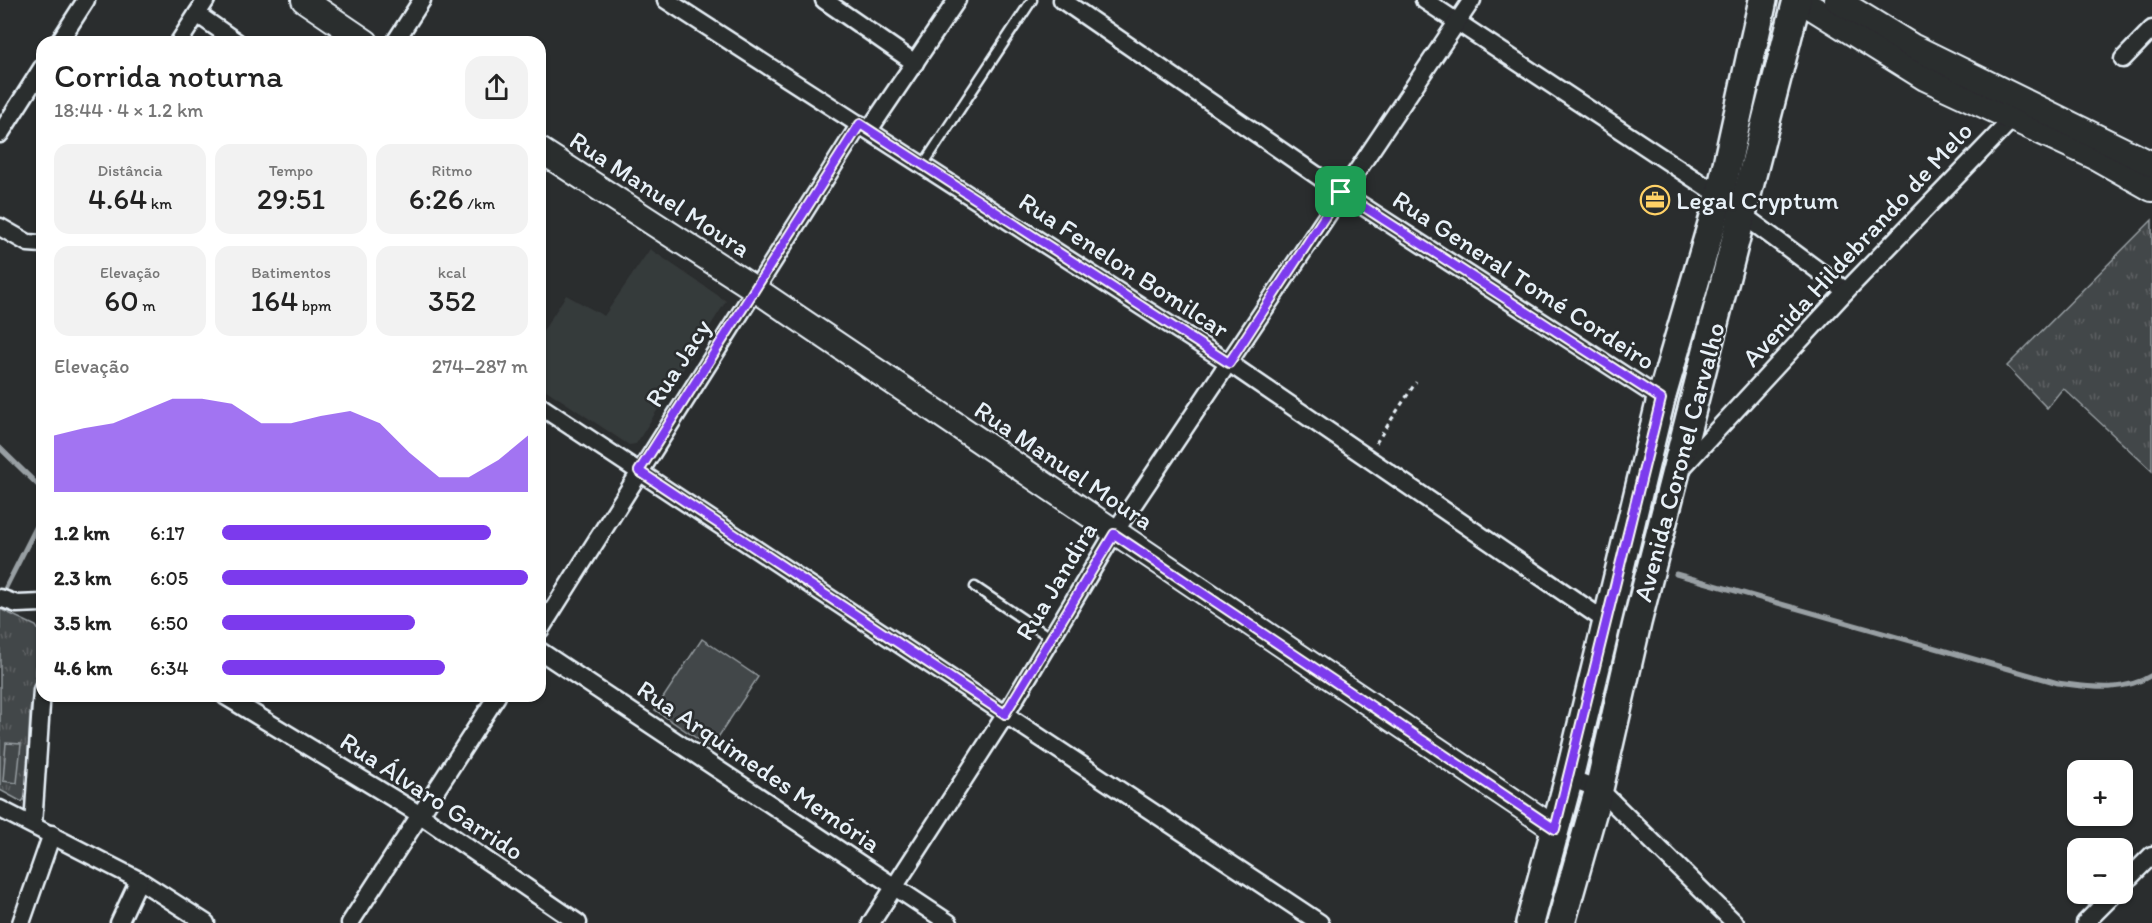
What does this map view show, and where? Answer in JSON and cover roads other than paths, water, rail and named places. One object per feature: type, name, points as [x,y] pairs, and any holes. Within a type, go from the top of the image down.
[{"type":"main road","name":"Avenida Coronel Carvalho","points":[[1530,923],[1569,778],[1661,399],[1720,196],[1763,0]]},
{"type":"main road","name":"Avenida Coronel Carvalho","points":[[1561,923],[1599,789],[1637,623],[1798,0]]},
{"type":"street","points":[[63,36],[86,0]]},
{"type":"street","points":[[304,0],[357,36]]},
{"type":"street","points":[[399,36],[422,0]]},
{"type":"street","name":"Rua Fenelon Bomilcar","points":[[666,0],[1229,363],[1608,618]]},
{"type":"street","points":[[825,0],[915,63]]},
{"type":"street","name":"Rua Jacy","points":[[546,620],[755,289],[865,128],[915,63],[957,0]]},
{"type":"street","name":"Rua General Tomé Cordeiro","points":[[1062,0],[1341,192],[1661,399]]},
{"type":"street","points":[[1425,0],[1720,196]]},
{"type":"street","name":"Rua Jandira","points":[[871,923],[1005,714],[1114,534],[1341,192],[1472,0]]},
{"type":"street","points":[[1798,0],[1925,78],[2011,120],[2095,157],[2152,189]]},
{"type":"street","points":[[1837,0],[1912,46],[2152,164]]},
{"type":"street","points":[[183,36],[202,7],[231,36]]},
{"type":"street","points":[[2123,59],[2152,29]]},
{"type":"street","points":[[0,134],[36,77]]},
{"type":"street","name":"Avenida Hildebrando de Melo","points":[[1676,475],[1846,291],[2028,102]]},
{"type":"street","name":"Rua Manuel Moura","points":[[546,154],[755,289],[1114,534],[1555,829]]},
{"type":"street","points":[[1743,215],[1846,291]]},
{"type":"street","points":[[0,227],[35,244]]},
{"type":"street","points":[[546,410],[1320,923]]},
{"type":"street","points":[[3,599],[17,604],[36,603]]},
{"type":"street","name":"Rua Arquimedes Memória","points":[[546,655],[950,923]]},
{"type":"street","points":[[33,825],[41,702]]},
{"type":"street","name":"Rua Álvaro Garrido","points":[[235,702],[420,814],[578,923]]},
{"type":"street","points":[[350,923],[493,702]]},
{"type":"street","points":[[1569,778],[1599,789],[1735,923]]},
{"type":"street","points":[[0,809],[139,880],[206,923]]},
{"type":"street","points":[[21,923],[51,834]]},
{"type":"street","points":[[2133,874],[2152,855]]},
{"type":"street","points":[[119,923],[139,880]]},
{"type":"street","points":[[2085,923],[2104,904]]},
{"type":"lane","points":[[923,165],[1032,0]]},
{"type":"lane","points":[[975,586],[1051,638]]},
{"type":"waterway","points":[[0,448],[36,483]]},
{"type":"waterway","points":[[1,597],[36,528]]},
{"type":"waterway","points":[[1676,574],[2058,683],[2094,687],[2118,686],[2141,681],[2152,675]]},
{"type":"place","name":"Legal Cryptum","points":[[1655,200]]}]
